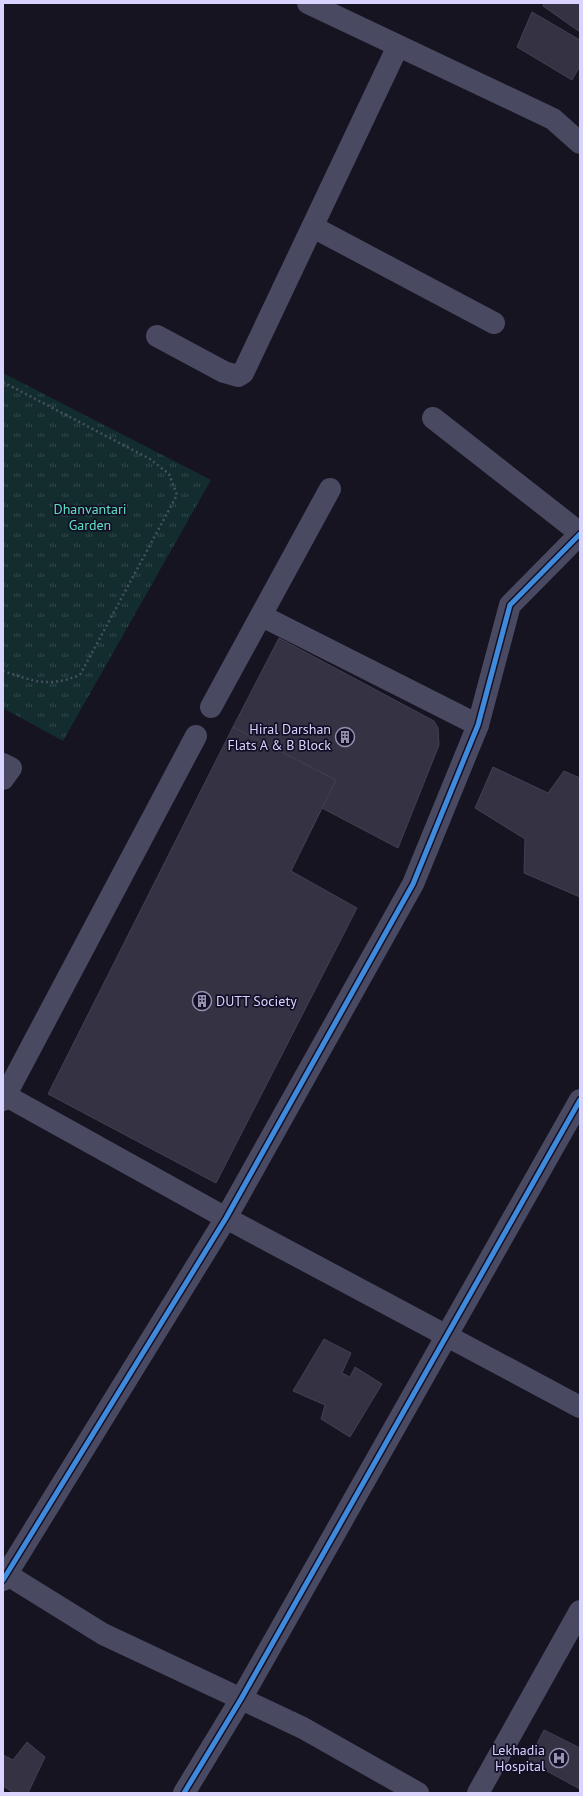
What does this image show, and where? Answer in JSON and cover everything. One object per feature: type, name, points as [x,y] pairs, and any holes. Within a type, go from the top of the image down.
[{"type":"street","points":[[308,3],[553,119],[580,143]]},
{"type":"street","points":[[157,336],[224,372],[238,376],[243,373],[398,46]]},
{"type":"street","points":[[313,227],[494,323]]},
{"type":"street","points":[[418,1793],[303,1728],[103,1634],[4,1575],[226,1218],[413,884],[478,725],[510,605],[580,533],[433,418]]},
{"type":"street","points":[[211,707],[330,489]]},
{"type":"street","points":[[262,616],[478,725]]},
{"type":"street","points":[[196,736],[4,1096],[226,1218],[580,1407]]},
{"type":"street","points":[[3,764],[10,768],[3,779]]},
{"type":"street","points":[[184,1793],[241,1699],[580,1100]]},
{"type":"street","points":[[478,1793],[580,1611]]},
{"type":"path","points":[[3,382],[150,459],[169,474],[177,495],[80,675],[63,682],[41,683],[3,671]]},
{"type":"green space","name":"Dhanvantari Garden","points":[[3,373],[211,480],[63,741],[3,708]]},
{"type":"building","points":[[544,3],[580,3],[580,32],[543,6]]},
{"type":"building","points":[[532,12],[580,40],[580,66],[572,80],[517,47]]},
{"type":"building","name":"Hiral Darshan Flats A & B Block","points":[[279,638],[434,721],[438,728],[439,745],[398,848],[322,808],[336,780],[233,727]]},
{"type":"building","name":"DUTT Society","points":[[233,727],[336,780],[291,871],[357,908],[216,1183],[48,1094]]},
{"type":"building","points":[[493,767],[548,793],[564,771],[580,778],[580,897],[524,873],[525,839],[475,808]]},
{"type":"building","points":[[324,1339],[351,1353],[342,1373],[350,1377],[355,1367],[382,1384],[350,1437],[321,1419],[325,1405],[293,1391]]},
{"type":"building","points":[[544,1730],[580,1748],[580,1789],[528,1761]]},
{"type":"building","points":[[27,1742],[45,1757],[28,1793],[14,1793],[3,1786],[3,1755],[13,1760]]},
{"type":"cycle path","points":[[3,1580],[226,1218],[413,884],[478,725],[510,605],[580,534]]},
{"type":"cycle path","points":[[184,1793],[241,1699],[580,1100]]},
{"type":"place","name":"Hiral Darshan Flats A & B Block","points":[[345,737]]},
{"type":"place","name":"DUTT Society","points":[[202,1001]]},
{"type":"place","name":"Lekhadia Hospital","points":[[559,1758]]}]
